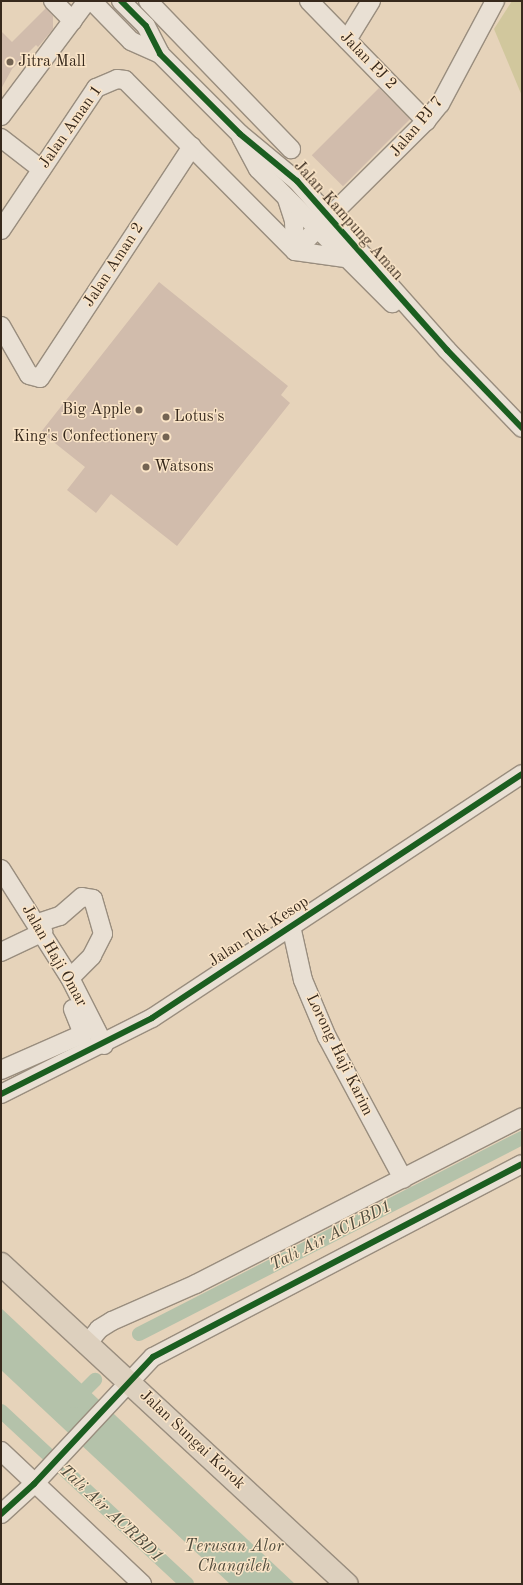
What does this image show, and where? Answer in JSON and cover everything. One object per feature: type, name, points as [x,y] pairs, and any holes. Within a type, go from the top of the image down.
[{"type":"main road","name":"Jalan Sungai Korok","points":[[1,1264],[87,1344],[123,1387],[347,1584]]},
{"type":"street","points":[[54,1],[73,20]]},
{"type":"street","points":[[1,116],[87,1]]},
{"type":"street","name":"Jalan Kampung Aman","points":[[92,1],[131,41],[160,54]]},
{"type":"street","name":"Jalan Kampung Aman","points":[[121,1],[146,26],[160,54],[240,134],[270,156],[324,223],[522,428]]},
{"type":"street","points":[[148,1],[291,149]]},
{"type":"street","name":"Jalan PJ 2","points":[[309,1],[426,121]]},
{"type":"street","points":[[348,40],[371,1]]},
{"type":"street","name":"Jalan PJ 7","points":[[295,250],[426,121],[440,104],[495,1]]},
{"type":"street","name":"Jalan Aman 1","points":[[1,230],[96,88],[109,80],[125,80],[295,250]]},
{"type":"street","name":"Jalan Kampung Aman","points":[[240,134],[258,168],[284,193],[324,223],[344,258],[447,350]]},
{"type":"street","points":[[1,138],[41,170]]},
{"type":"street","name":"Jalan Aman 2","points":[[1,326],[33,379],[40,378],[192,147]]},
{"type":"street","points":[[284,193],[294,221],[295,250],[344,258]]},
{"type":"street","name":"Jalan Tok Kesop","points":[[1,1094],[104,1045],[152,1018],[522,774]]},
{"type":"street","name":"Jalan Haji Omar","points":[[1,869],[70,978],[104,1045]]},
{"type":"street","points":[[1,952],[60,916],[82,897],[93,899],[103,934],[92,956],[70,978]]},
{"type":"street","name":"Lorong Haji Karim","points":[[291,926],[303,980],[328,1037],[403,1179]]},
{"type":"street","points":[[1,1070],[83,1034],[39,930]]},
{"type":"street","points":[[87,1344],[99,1329],[112,1321],[196,1284],[522,1117]]},
{"type":"street","points":[[1,1514],[39,1479],[139,1368],[172,1344],[522,1164]]},
{"type":"street","points":[[1,1451],[39,1479],[142,1584]]},
{"type":"shaded area","points":[[512,1],[522,1],[522,96],[494,29]]},
{"type":"water","name":"Terusan Alor Changileh","points":[[1,1308],[295,1584],[230,1584],[1,1370]]},
{"type":"building","points":[[46,8],[53,16],[53,29],[38,47],[36,45],[12,69],[1,89],[1,31],[12,42]]},
{"type":"building","points":[[379,88],[410,119],[343,186],[312,155]]},
{"type":"building","name":"Lotus's","points":[[159,282],[288,386],[281,395],[290,403],[177,546],[111,494],[96,513],[67,490],[85,467],[41,432]]},
{"type":"waterway","name":"Tali Air ACLBD1","points":[[139,1334],[522,1138]]},
{"type":"waterway","name":"Tali Air ACLBD1","points":[[74,1401],[95,1380]]},
{"type":"waterway","name":"Tali Air ACRBD1","points":[[1,1411],[187,1584]]},
{"type":"cycle path","points":[[121,1],[146,26],[160,54],[240,134],[297,181],[447,350],[522,428]]},
{"type":"cycle path","points":[[1,1094],[152,1018],[522,774]]},
{"type":"cycle path","points":[[1,1514],[34,1484],[153,1357],[522,1164]]},
{"type":"place","name":"Jitra Mall","points":[[10,62]]},
{"type":"place","name":"Big Apple","points":[[139,410]]},
{"type":"place","name":"Lotus's","points":[[166,417]]},
{"type":"place","name":"King's Confectionery","points":[[166,437]]},
{"type":"place","name":"Watsons","points":[[146,467]]}]
